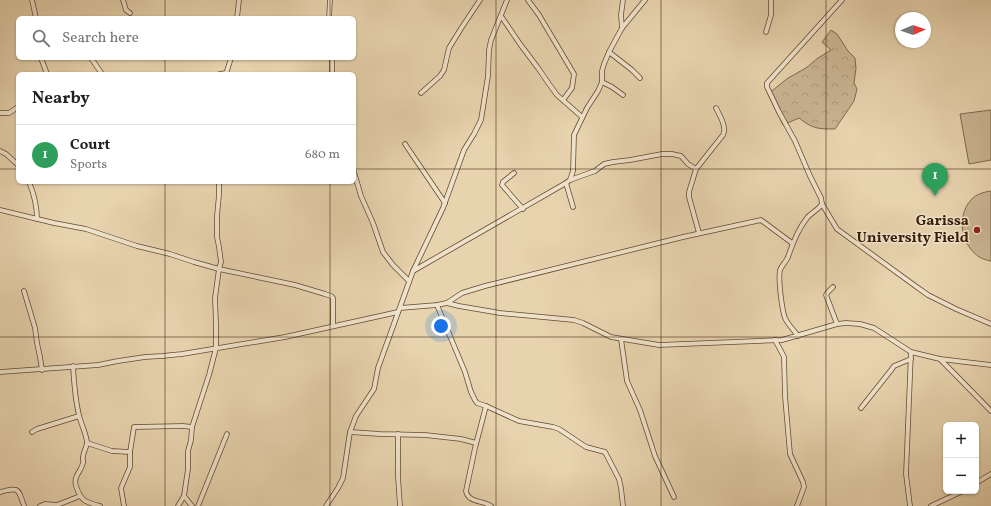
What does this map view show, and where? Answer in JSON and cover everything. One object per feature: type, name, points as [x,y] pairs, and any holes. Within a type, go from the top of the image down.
[{"type":"street","points":[[32,0],[36,16]]},
{"type":"street","points":[[123,0],[126,10],[130,13]]},
{"type":"street","points":[[237,16],[239,0]]},
{"type":"street","points":[[329,16],[330,0]]},
{"type":"street","points":[[421,93],[440,76],[444,70],[449,48],[480,0]]},
{"type":"street","points":[[326,506],[343,478],[350,432],[356,416],[374,389],[378,368],[409,281],[445,203],[462,156],[480,120],[488,76],[491,40],[508,0]]},
{"type":"street","points":[[528,0],[539,15],[574,74],[572,88],[563,100]]},
{"type":"street","points":[[622,28],[621,15],[623,0]]},
{"type":"street","points":[[570,180],[573,171],[573,138],[582,117],[602,82],[602,71],[609,52],[622,28],[645,0]]},
{"type":"street","points":[[766,32],[771,14],[771,0]]},
{"type":"street","points":[[842,0],[767,83],[767,87],[795,140],[821,198],[822,204],[837,229],[928,294],[956,309],[991,324]]},
{"type":"street","points":[[502,16],[556,95],[582,117]]},
{"type":"street","points":[[609,52],[640,78]]},
{"type":"street","points":[[42,60],[46,72]]},
{"type":"street","points":[[92,60],[101,72]]},
{"type":"street","points":[[226,72],[230,60]]},
{"type":"street","points":[[332,60],[332,72]]},
{"type":"street","points":[[602,82],[623,95]]},
{"type":"street","points":[[0,113],[9,113],[16,108]]},
{"type":"street","points":[[699,234],[689,192],[696,170],[725,132],[723,123],[716,108]]},
{"type":"street","points":[[405,144],[445,203]]},
{"type":"street","points":[[0,151],[6,154],[16,163]]},
{"type":"street","points":[[413,271],[523,209],[570,180],[595,171],[604,164],[662,154],[672,154],[681,156],[696,170]]},
{"type":"street","points":[[514,173],[503,182],[502,185],[523,209]]},
{"type":"street","points":[[356,179],[361,196],[383,252],[393,265],[409,281]]},
{"type":"street","points":[[566,183],[573,207]]},
{"type":"street","points":[[30,184],[37,210],[37,219]]},
{"type":"street","points":[[178,506],[184,496],[188,469],[188,451],[192,427],[216,348],[215,298],[221,262],[217,237],[219,184]]},
{"type":"street","points":[[798,336],[786,320],[783,311],[780,283],[781,268],[786,260],[792,243],[807,218],[822,204]]},
{"type":"street","points":[[0,210],[54,224],[86,229],[105,237],[170,254],[219,270],[295,285],[329,295],[333,298],[333,326]]},
{"type":"street","points":[[0,372],[98,365],[285,337],[399,310],[447,303],[462,293],[485,286],[761,220],[792,243]]},
{"type":"street","points":[[833,287],[826,294],[837,324]]},
{"type":"street","points":[[24,291],[35,328],[42,370]]},
{"type":"street","points":[[447,303],[500,313],[574,320],[611,337],[659,345],[782,340],[837,324],[860,324],[874,328],[911,352],[940,358],[991,365]]},
{"type":"street","points":[[437,305],[465,372],[473,398],[478,403],[519,421],[553,426],[586,447],[605,452],[619,479],[623,506]]},
{"type":"street","points":[[620,338],[627,381],[640,410],[655,456],[674,498]]},
{"type":"street","points":[[775,340],[784,357],[785,396],[790,454],[804,487],[797,506]]},
{"type":"street","points":[[910,506],[906,474],[911,352]]},
{"type":"street","points":[[940,358],[991,411]]},
{"type":"street","points":[[861,408],[894,366],[911,359]]},
{"type":"street","points":[[73,366],[79,416],[87,443],[83,462],[76,476],[75,482],[83,500],[100,506]]},
{"type":"street","points":[[486,406],[476,443],[466,491],[469,497],[476,501],[488,503],[491,506]]},
{"type":"street","points":[[32,432],[37,429],[79,416]]},
{"type":"street","points":[[124,506],[121,488],[130,468],[130,452],[134,428],[192,427]]},
{"type":"street","points":[[350,432],[461,438],[476,443]]},
{"type":"street","points":[[198,506],[226,434]]},
{"type":"street","points":[[398,434],[400,506]]},
{"type":"street","points":[[87,443],[112,451],[130,452]]},
{"type":"street","points":[[979,481],[991,474]]},
{"type":"street","points":[[0,492],[15,489],[20,493],[24,506]]},
{"type":"street","points":[[931,506],[957,494]]},
{"type":"street","points":[[40,506],[45,504],[57,505],[80,496]]},
{"type":"street","points":[[184,496],[192,506]]},
{"type":"green space","points":[[831,30],[837,34],[848,51],[855,58],[856,68],[854,83],[857,89],[854,101],[835,129],[816,128],[799,118],[783,125],[768,94],[788,78],[806,68],[831,50],[822,42]]},
{"type":"green space","points":[[991,110],[991,160],[969,164],[960,114]]},
{"type":"green space","name":"Garissa University Field","points":[[991,191],[990,261],[981,258],[969,247],[965,239],[962,222],[963,214],[971,200],[978,195]]},
{"type":"place","name":"Court","points":[[935,196]]},
{"type":"place","name":"Garissa University Field","points":[[977,230]]}]
